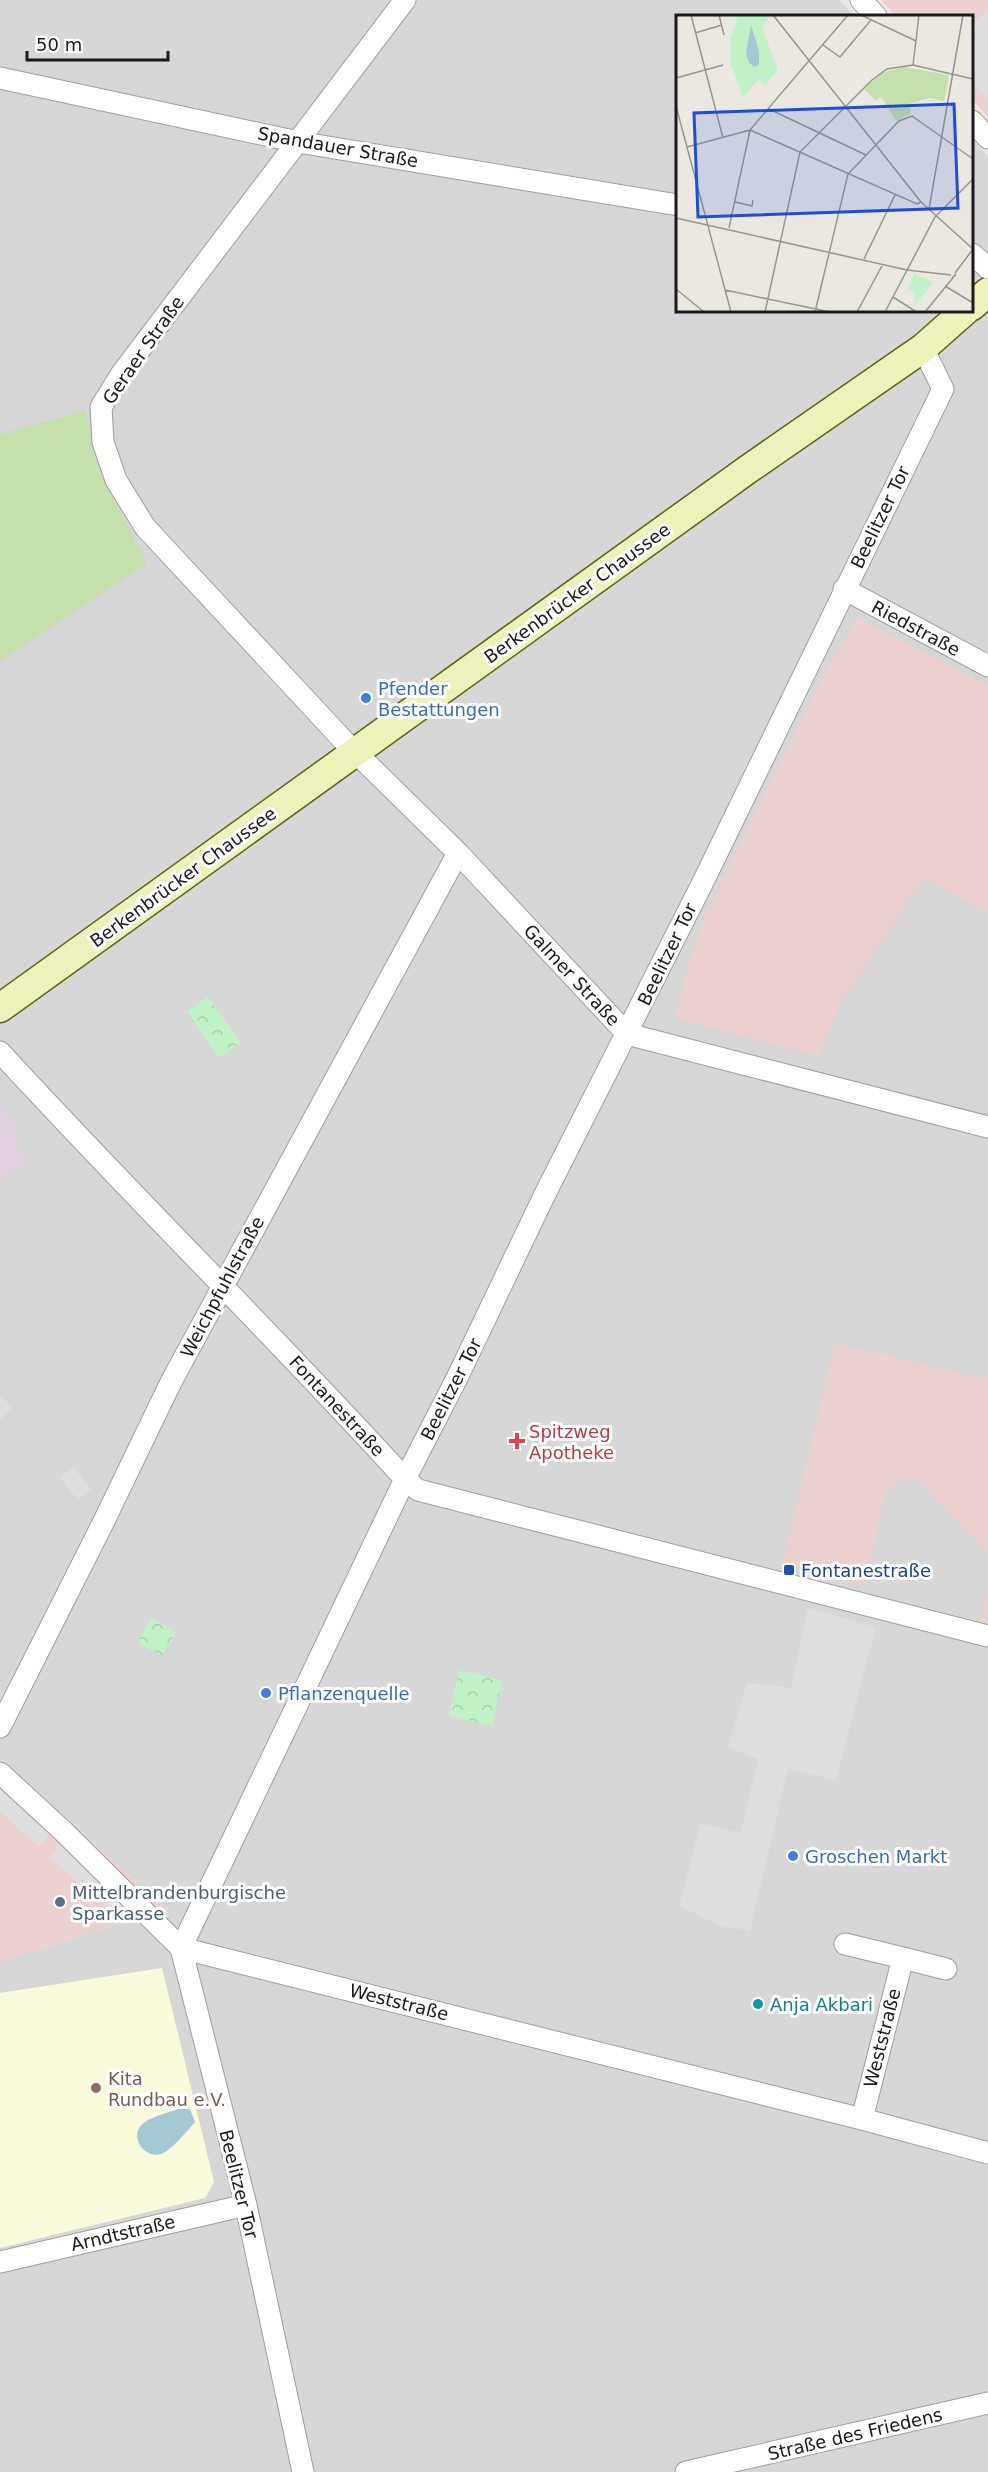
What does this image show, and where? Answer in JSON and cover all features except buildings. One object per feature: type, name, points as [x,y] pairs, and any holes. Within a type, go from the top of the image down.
[{"type":"main road","points":[[973,305],[988,292]]},
{"type":"main road","name":"Berkenbrücker Chaussee","points":[[0,1008],[738,477],[923,348],[964,312]]},
{"type":"street","name":"Geraer Straße","points":[[357,752],[145,527],[116,480],[104,442],[101,407],[122,373],[405,0]]},
{"type":"street","points":[[861,0],[875,15]]},
{"type":"street","name":"Spandauer Straße","points":[[0,78],[298,142],[676,205]]},
{"type":"street","points":[[973,122],[988,138]]},
{"type":"street","points":[[973,255],[988,268]]},
{"type":"street","name":"Beelitzer Tor","points":[[303,2472],[246,2205],[181,1948],[405,1479],[457,1378],[545,1194],[627,1034],[943,390],[923,348]]},
{"type":"street","name":"Riedstraße","points":[[844,589],[988,666]]},
{"type":"street","name":"Galmer Straße","points":[[357,752],[458,853],[627,1034],[988,1127]]},
{"type":"street","name":"Weichpfuhlstraße","points":[[0,1727],[118,1493],[171,1382],[458,853]]},
{"type":"street","name":"Fontanestraße","points":[[0,1053],[418,1490],[988,1636]]},
{"type":"street","points":[[0,1773],[63,1831],[181,1948]]},
{"type":"street","points":[[845,1944],[946,1969]]},
{"type":"street","name":"Weststraße","points":[[181,1948],[988,2153]]},
{"type":"street","name":"Weststraße","points":[[861,2119],[903,1958]]},
{"type":"street","name":"Arndtstraße","points":[[0,2262],[246,2205]]},
{"type":"street","name":"Straße des Friedens","points":[[686,2472],[988,2403]]},
{"type":"shaded area","points":[[0,0],[839,0],[853,15],[676,15],[676,312],[973,312],[973,140],[988,156],[988,2472],[0,2472],[0,1962],[166,1909],[0,1758]]},
{"type":"shaded area","points":[[881,0],[988,0],[988,117],[973,100],[973,15],[895,15]]},
{"type":"shaded area","points":[[988,9],[988,99],[973,82],[973,41],[977,36],[973,32],[973,23]]},
{"type":"shaded area","points":[[857,618],[988,686],[988,913],[924,877],[841,1002],[818,1056],[675,1018],[690,960],[707,911],[829,666]]},
{"type":"shaded area","points":[[0,1105],[19,1131],[17,1147],[28,1162],[0,1182]]},
{"type":"shaded area","points":[[835,1343],[985,1379],[988,1372],[988,1554],[919,1480],[902,1477],[884,1493],[866,1587],[783,1563]]},
{"type":"shaded area","points":[[0,1395],[13,1408],[0,1420]]},
{"type":"shaded area","points":[[73,1467],[91,1489],[78,1500],[60,1477]]},
{"type":"shaded area","points":[[988,1590],[988,1625],[979,1622]]},
{"type":"shaded area","points":[[808,1608],[876,1627],[836,1780],[788,1769],[750,1931],[721,1926],[679,1906],[700,1823],[741,1833],[758,1759],[728,1747],[747,1683],[791,1688]]},
{"type":"shaded area","points":[[0,1758],[167,1909],[0,1962]]},
{"type":"shaded area","points":[[0,1787],[51,1832],[39,1847],[0,1812]]},
{"type":"shaded area","points":[[63,1843],[138,1910],[126,1925],[50,1857]]},
{"type":"shaded area","name":"Kita Rundbau e.V.","points":[[162,1968],[214,2182],[205,2198],[0,2248],[0,1993]]},
{"type":"green space","points":[[85,411],[106,484],[147,563],[0,661],[0,434]]},
{"type":"green space","points":[[208,997],[241,1043],[219,1058],[187,1011]]},
{"type":"green space","points":[[151,1618],[176,1632],[162,1656],[138,1643]]},
{"type":"green space","points":[[459,1670],[502,1680],[492,1726],[449,1716]]},
{"type":"water","points":[[184,2107],[190,2109],[195,2122],[179,2140],[161,2154],[154,2155],[143,2149],[137,2139],[140,2127],[154,2117]]},
{"type":"place","name":"Pfender Bestattungen","points":[[366,698]]},
{"type":"place","name":"Spitzweg Apotheke","points":[[517,1441]]},
{"type":"place","name":"Fontanestraße","points":[[789,1570]]},
{"type":"place","name":"Pflanzenquelle","points":[[266,1693]]},
{"type":"place","name":"Groschen Markt","points":[[793,1856]]},
{"type":"place","name":"Mittelbrandenburgische Sparkasse","points":[[60,1902]]},
{"type":"place","name":"Anja Akbari","points":[[758,2004]]},
{"type":"place","name":"Kita Rundbau e.V.","points":[[96,2088]]}]
